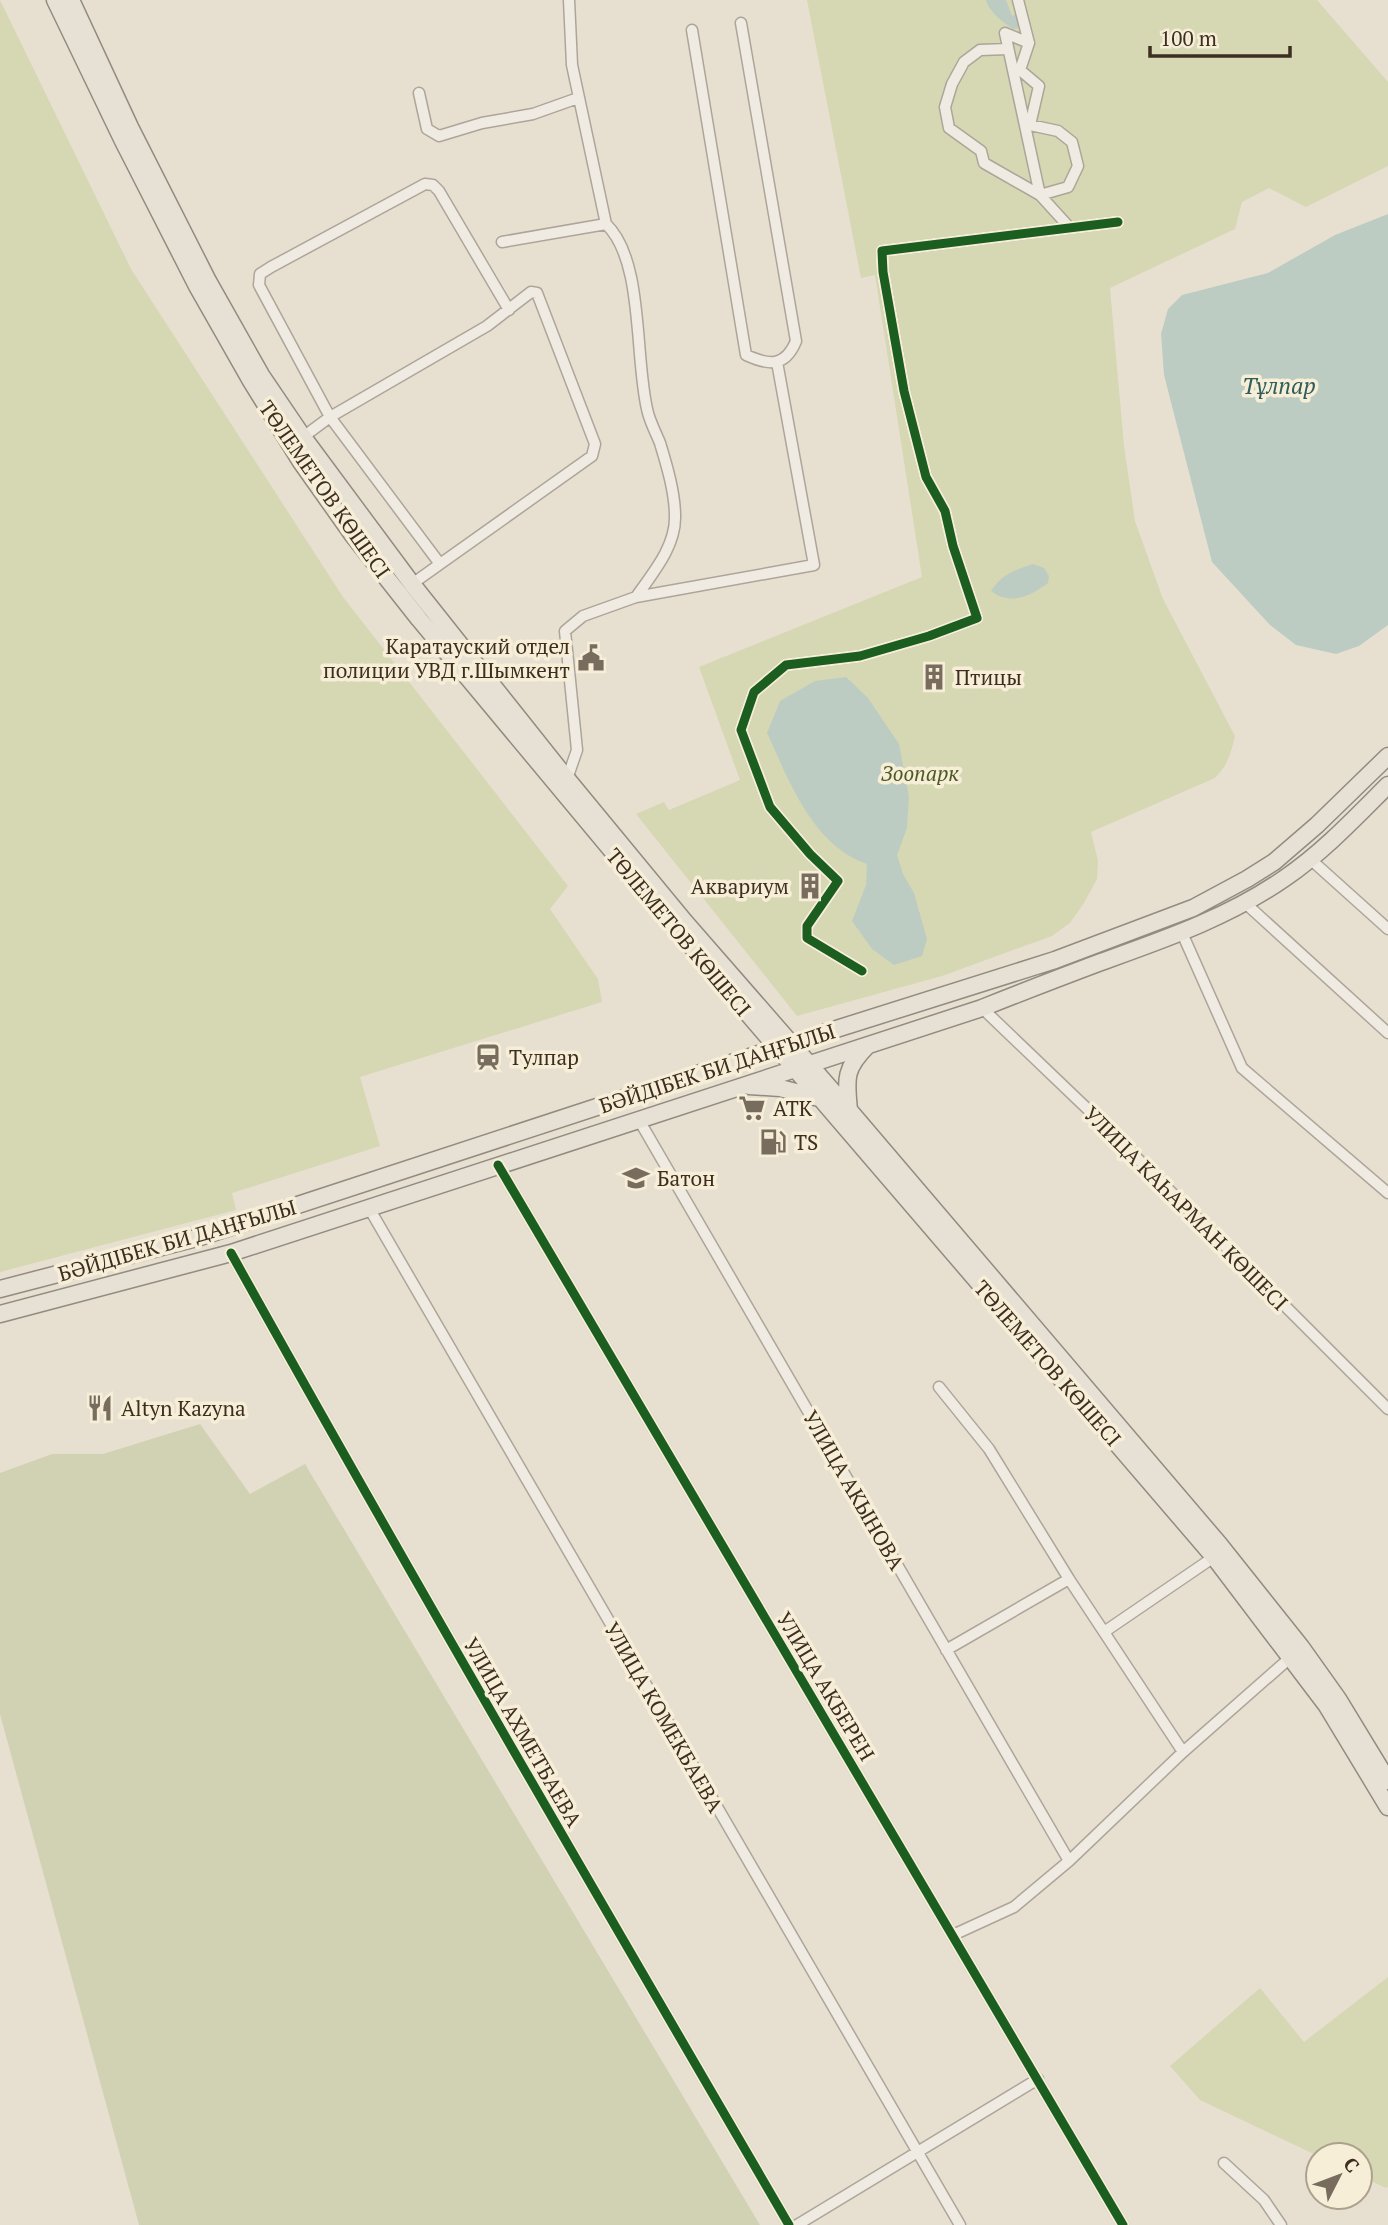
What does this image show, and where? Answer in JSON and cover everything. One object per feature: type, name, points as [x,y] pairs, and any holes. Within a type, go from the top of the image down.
[{"type":"main road","name":"ТӨЛЕМЕТОВ КӨШЕСІ","points":[[55,0],[197,286],[301,463],[352,534],[419,619],[801,1066],[849,1110],[1219,1544],[1301,1647],[1338,1699],[1388,1780]]},
{"type":"main road","name":"ТӨЛЕМЕТОВ КӨШЕСІ","points":[[74,3],[130,127],[208,281],[261,375],[303,437],[412,584],[784,1046]]},
{"type":"main road","name":"БӘЙДІБЕК БИ ДАҢҒЫЛЫ","points":[[0,1289],[200,1237],[1055,960],[1193,908],[1274,862],[1317,825],[1388,756]]},
{"type":"main road","name":"БӘЙДІБЕК БИ ДАҢҒЫЛЫ","points":[[0,1314],[231,1253],[982,1008],[1182,933],[1285,878],[1332,840],[1388,785]]},
{"type":"main road","points":[[849,1110],[847,1074],[851,1064],[868,1045]]},
{"type":"main road","name":"ТӨЛЕМЕТОВ КӨШЕСІ","points":[[801,1066],[819,1098],[1214,1557],[1327,1706],[1388,1807]]},
{"type":"main road","points":[[743,1085],[780,1088],[819,1098]]},
{"type":"main road","points":[[551,1123],[560,1146]]},
{"type":"street","points":[[569,0],[572,65],[606,224],[616,233],[631,281],[648,414],[660,443],[676,518],[671,541],[636,597]]},
{"type":"street","points":[[1018,0],[1029,43],[1020,70],[1039,86],[1030,125],[1058,131],[1072,142],[1078,166],[1068,187],[1040,195]]},
{"type":"street","points":[[692,30],[746,355],[764,363],[777,362],[793,350],[796,341],[741,23]]},
{"type":"street","points":[[1029,43],[1005,33],[1040,195]]},
{"type":"street","points":[[1008,48],[980,50],[964,62],[952,84],[945,107],[949,128],[981,151],[984,163],[1040,195],[1070,228]]},
{"type":"street","points":[[419,93],[427,129],[439,136],[482,123],[533,114],[579,98]]},
{"type":"street","points":[[440,564],[330,417],[259,285],[260,274],[425,184],[433,185],[509,310]]},
{"type":"street","points":[[862,971],[807,939],[807,926],[838,881],[810,854],[770,807],[741,730],[754,692],[786,665],[860,656],[929,636],[977,618],[957,560],[945,511],[926,477],[904,391],[883,272],[883,251],[1118,222]]},
{"type":"street","points":[[502,242],[606,224]]},
{"type":"street","points":[[303,437],[330,417],[487,326],[531,292],[537,293],[595,444],[592,456],[412,584]]},
{"type":"street","points":[[567,779],[577,750],[565,631],[583,617],[636,597],[814,565],[777,362]]},
{"type":"street","points":[[1309,858],[1388,929]]},
{"type":"street","points":[[1244,902],[1388,1033]]},
{"type":"street","points":[[1182,933],[1242,1068],[1388,1193]]},
{"type":"street","name":"УЛИЦА КАҺАРМАН КӨШЕСІ","points":[[982,1008],[1100,1121],[1388,1409]]},
{"type":"street","name":"УЛИЦА АКЫНОВА","points":[[639,1120],[1069,1860]]},
{"type":"street","name":"УЛИЦА АКБЕРЕН","points":[[499,1165],[1123,2225]]},
{"type":"street","name":"УЛИЦА КОМЕКБАЕВА","points":[[369,1208],[960,2225]]},
{"type":"street","name":"УЛИЦА АХМЕТБАЕВА","points":[[231,1253],[594,1891],[789,2225]]},
{"type":"street","points":[[939,1387],[989,1449],[1069,1579],[1183,1752]]},
{"type":"street","points":[[1104,1632],[1214,1557]]},
{"type":"street","points":[[946,1650],[1069,1579]]},
{"type":"street","points":[[953,1935],[1014,1908],[1183,1752],[1291,1657]]},
{"type":"street","points":[[797,2225],[1038,2079]]},
{"type":"street","points":[[1224,2163],[1264,2200],[1281,2225]]},
{"type":"green space","points":[[0,0],[131,269],[343,597],[568,886],[550,909],[598,979],[602,1002],[360,1077],[380,1146],[232,1193],[236,1210],[0,1272]]},
{"type":"green space","name":"Зоопарк","points":[[807,0],[1317,0],[1388,82],[1388,166],[1306,207],[1269,188],[1242,202],[1235,229],[1110,288],[1124,446],[1135,521],[1163,599],[1235,736],[1223,768],[1215,778],[1091,832],[1098,861],[1097,879],[1070,923],[1052,936],[942,976],[797,1016],[636,814],[664,802],[669,810],[740,780],[699,667],[922,577],[875,275],[861,278]]},
{"type":"green space","points":[[200,1424],[250,1494],[305,1464],[760,2225],[139,2225],[0,1714],[0,1473],[52,1454],[103,1454]]},
{"type":"green space","points":[[1388,1977],[1388,2187],[1374,2182],[1374,2141],[1304,2141],[1304,2149],[1200,2100],[1170,2066],[1260,1988],[1304,2042]]},
{"type":"water","points":[[986,0],[1006,0],[1012,16],[1018,13],[1023,21],[1018,28],[1013,29],[993,13]]},
{"type":"water","name":"Тұлпар","points":[[1388,214],[1388,625],[1359,646],[1336,654],[1296,645],[1270,625],[1212,562],[1164,375],[1161,334],[1168,309],[1182,295],[1268,273],[1335,235]]},
{"type":"water","points":[[1033,564],[1044,568],[1049,576],[1048,583],[1041,588],[1020,598],[1006,598],[991,591],[1004,577]]},
{"type":"water","points":[[846,677],[868,698],[899,744],[909,797],[907,828],[897,855],[903,874],[914,893],[927,939],[922,956],[894,965],[872,949],[852,921],[866,885],[867,864],[848,855],[817,827],[794,791],[767,733],[780,701],[815,681]]},
{"type":"cycle path","points":[[862,971],[807,938],[807,926],[838,881],[810,854],[770,807],[741,730],[754,692],[786,665],[860,656],[929,636],[977,618],[953,546],[945,511],[926,477],[904,391],[883,272],[882,251],[1118,222]]},
{"type":"cycle path","points":[[498,1165],[1123,2225]]},
{"type":"cycle path","points":[[231,1253],[438,1619],[789,2225]]},
{"type":"place","name":"Каратауский отдел полиции УВД г.Шымкент","points":[[591,658]]},
{"type":"place","name":"Птицы","points":[[934,677]]},
{"type":"place","name":"Аквариум","points":[[810,886]]},
{"type":"place","name":"Тулпар","points":[[488,1057]]},
{"type":"place","name":"АТК","points":[[752,1108]]},
{"type":"place","name":"TS","points":[[773,1142]]},
{"type":"place","name":"Батон","points":[[636,1178]]},
{"type":"place","name":"Altyn Kazyna","points":[[100,1408]]}]
